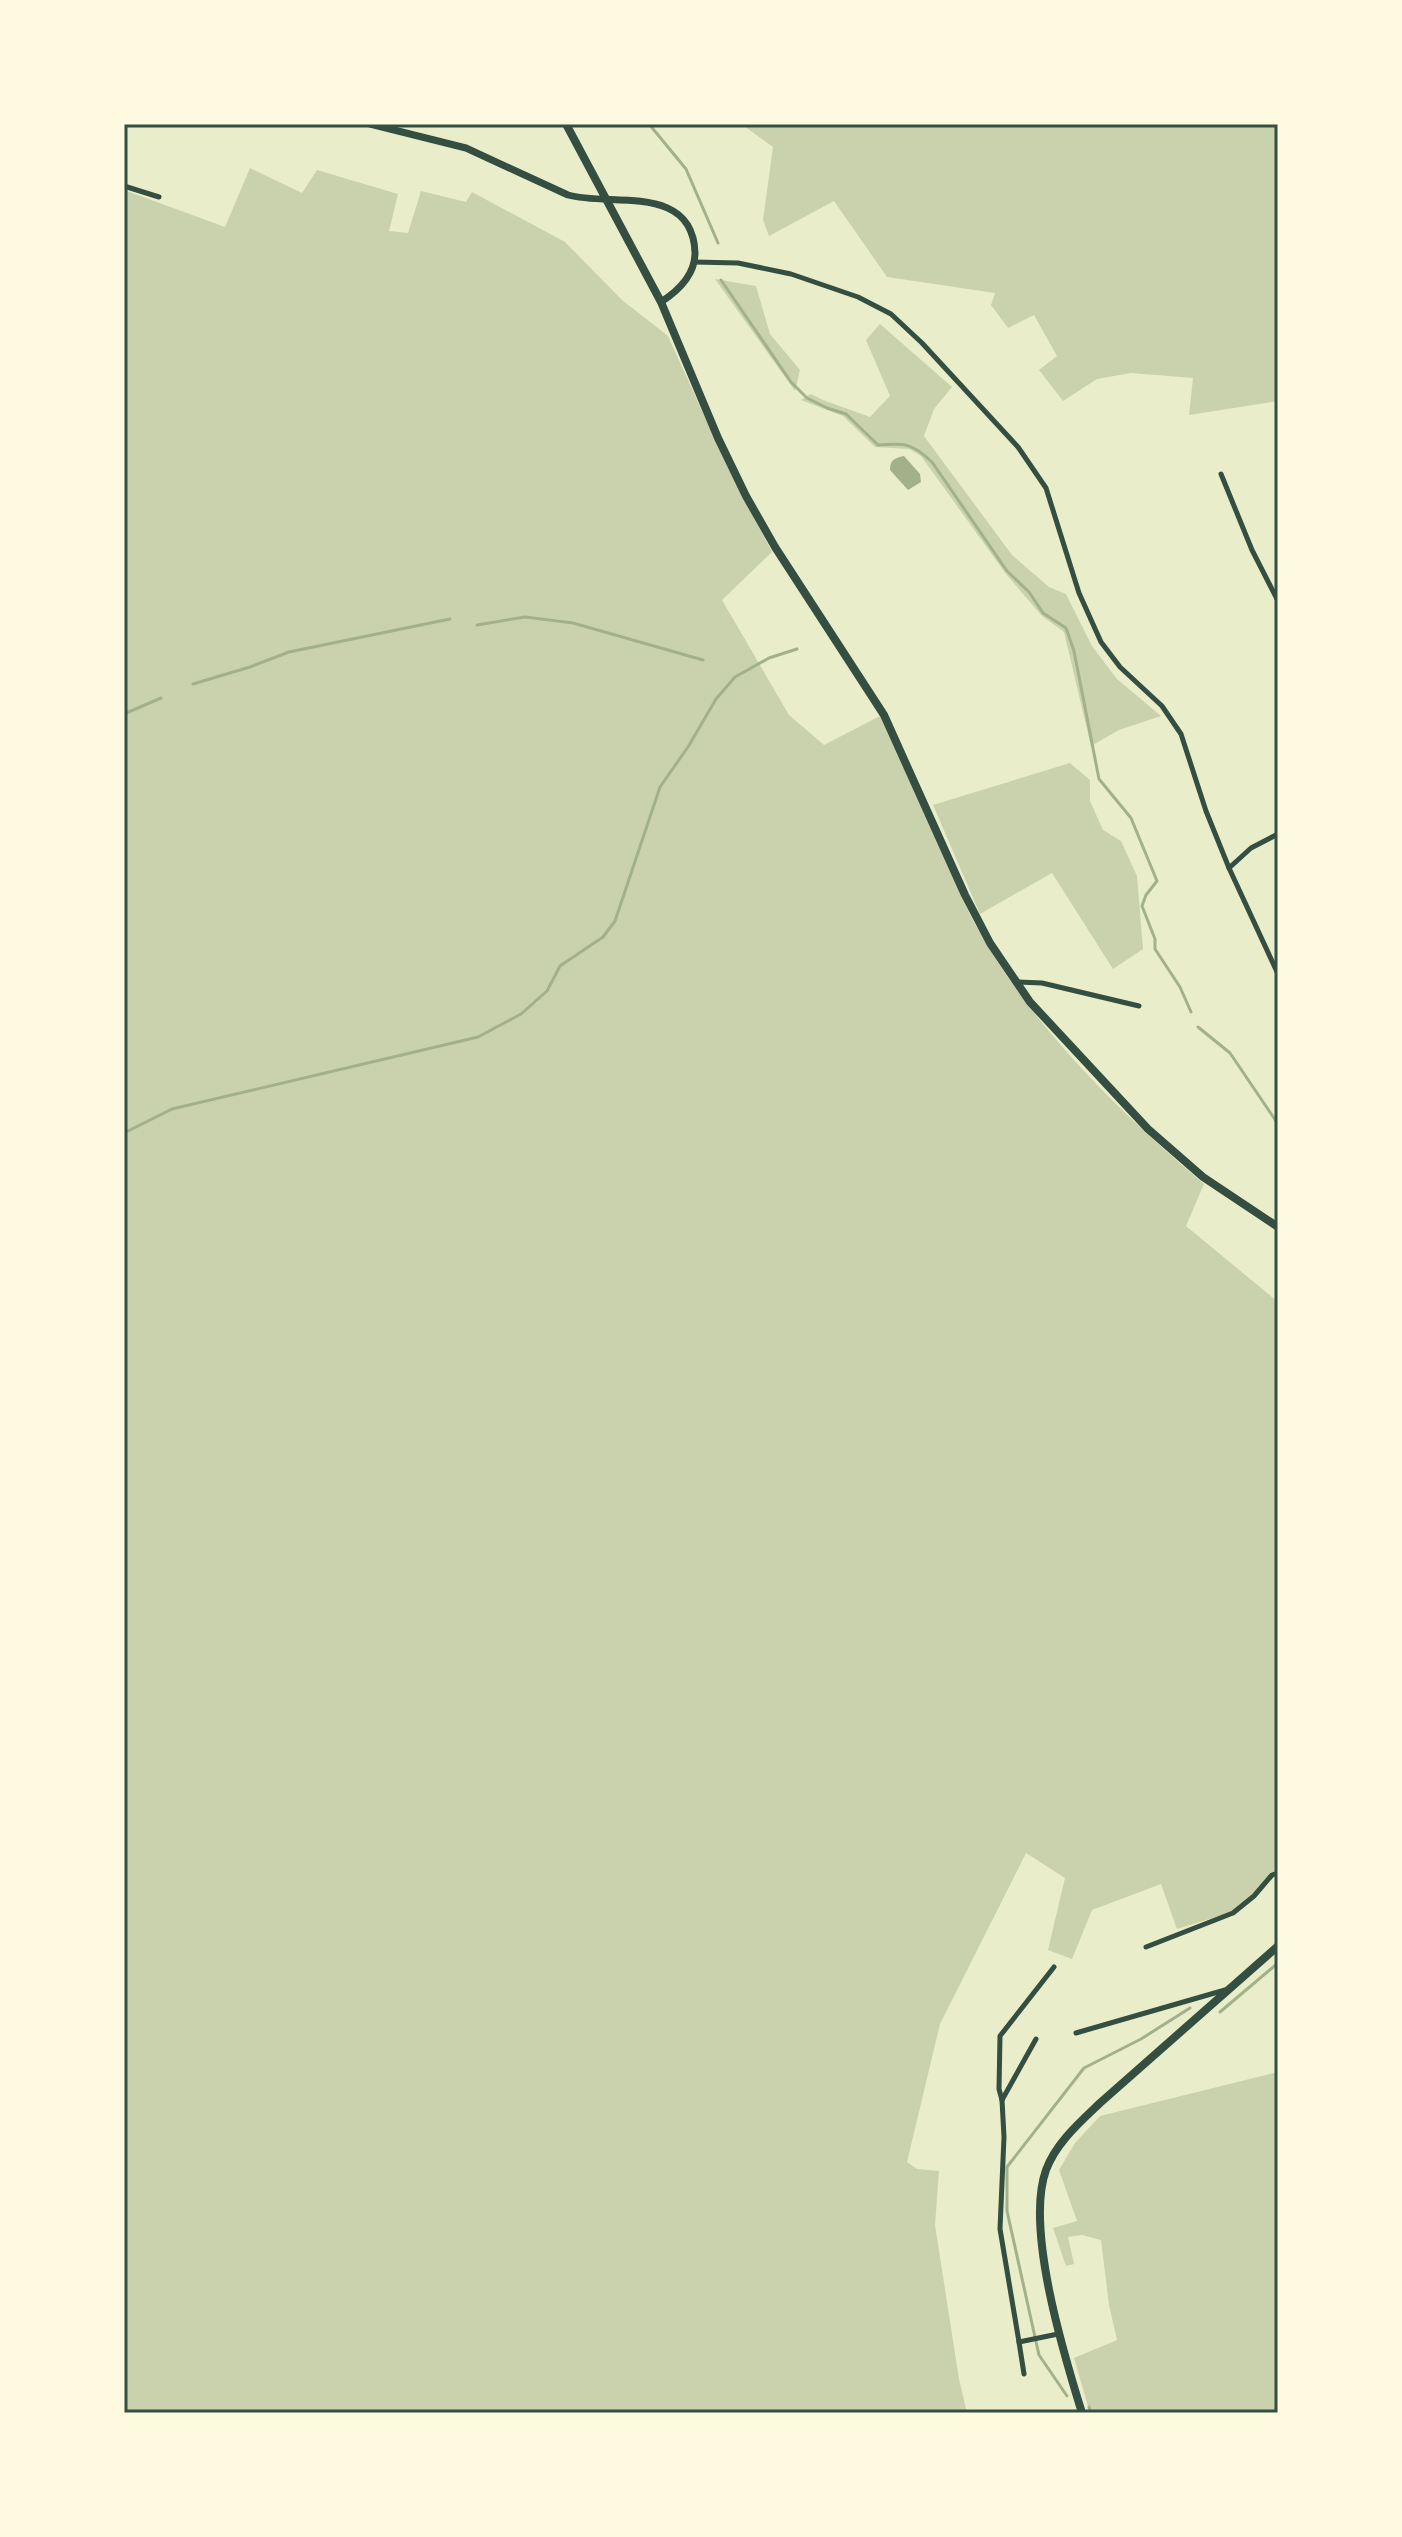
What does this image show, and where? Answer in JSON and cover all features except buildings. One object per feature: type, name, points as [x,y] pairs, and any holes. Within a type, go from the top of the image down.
[{"type":"main road","points":[[566,124],[661,302],[746,496],[775,547],[884,715],[965,895],[990,943],[1030,1002],[1160,1141],[1203,1177],[1278,1227]]},
{"type":"main road","points":[[1082,2413],[1058,2334],[1040,2219],[1045,2171],[1072,2130],[1278,1946]]},
{"type":"street","points":[[370,124],[466,148],[568,195],[600,201],[639,199],[665,206],[681,218],[692,236],[694,262],[684,283],[661,302]]},
{"type":"street","points":[[124,186],[159,197]]},
{"type":"street","points":[[694,262],[738,263],[791,274],[858,297],[891,314],[1011,439],[1046,488],[1079,593],[1101,642],[1120,667],[1162,706],[1181,734],[1206,811],[1229,868],[1278,974]]},
{"type":"street","points":[[1221,474],[1252,550],[1278,601]]},
{"type":"street","points":[[1229,868],[1251,848],[1278,834]]},
{"type":"street","points":[[1017,982],[1042,983],[1139,1006]]},
{"type":"street","points":[[1146,1947],[1233,1913],[1254,1896],[1272,1875],[1278,1873]]},
{"type":"street","points":[[1024,2374],[1000,2229],[1004,2137],[999,2089],[1000,2036],[1054,1967]]},
{"type":"street","points":[[1076,2033],[1232,1988]]},
{"type":"street","points":[[1002,2100],[1036,2039]]},
{"type":"street","points":[[1019,2342],[1058,2334]]},
{"type":"shaded area","points":[[741,124],[1278,124],[1278,401],[1189,415],[1193,378],[1131,373],[1097,379],[1063,401],[1039,370],[1057,356],[1034,315],[1008,328],[991,305],[995,293],[887,277],[834,201],[769,236],[763,220],[773,147]]},
{"type":"shaded area","points":[[250,168],[302,193],[317,170],[398,194],[389,231],[408,233],[421,191],[466,202],[472,192],[565,242],[622,300],[668,336],[727,466],[772,552],[722,600],[789,715],[824,745],[880,716],[968,910],[998,963],[1078,1065],[1140,1127],[1204,1184],[1186,1226],[1278,1302],[1278,1872],[1232,1912],[1177,1929],[1161,1884],[1092,1910],[1072,1959],[1048,1950],[1065,1878],[1026,1853],[940,2024],[907,2162],[917,2169],[939,2171],[935,2225],[967,2413],[124,2413],[124,190],[225,227]]},
{"type":"shaded area","points":[[715,279],[756,286],[770,334],[800,370],[795,391]]},
{"type":"shaded area","points":[[880,324],[952,387],[934,409],[924,436],[1012,555],[1049,587],[1066,594],[1092,646],[1117,679],[1161,716],[1119,730],[1091,746],[1064,632],[1042,616],[1006,574],[921,456],[909,449],[875,447],[843,416],[801,400],[811,394],[870,417],[890,396],[866,340]]},
{"type":"shaded area","points":[[904,456],[920,474],[921,482],[908,490],[890,470],[893,460]]},
{"type":"shaded area","points":[[1070,763],[1090,780],[1090,801],[1103,830],[1121,841],[1137,876],[1143,949],[1113,969],[1052,873],[980,914],[933,805]]},
{"type":"shaded area","points":[[1278,2072],[1278,2413],[1090,2413],[1074,2358],[1117,2340],[1101,2240],[1082,2235],[1068,2237],[1074,2264],[1066,2266],[1053,2228],[1077,2221],[1059,2170],[1075,2143],[1100,2116]]},
{"type":"waterway","points":[[649,124],[686,169],[718,243]]},
{"type":"waterway","points":[[721,280],[791,382],[807,398],[846,414],[878,445],[908,446],[932,462],[1007,571],[1029,592],[1043,613],[1066,628],[1074,651],[1099,779],[1131,818],[1157,881],[1142,906],[1155,939],[1155,949],[1180,987],[1191,1012]]},
{"type":"waterway","points":[[477,625],[525,617],[573,623],[703,660]]},
{"type":"waterway","points":[[193,684],[289,652],[450,619]]},
{"type":"waterway","points":[[124,1133],[172,1109],[478,1037],[521,1014],[547,991],[560,966],[603,937],[615,921],[660,787],[716,699],[735,677],[769,658],[797,649]]},
{"type":"waterway","points":[[124,714],[161,698]]},
{"type":"waterway","points":[[1198,1027],[1230,1053],[1278,1124]]},
{"type":"waterway","points":[[1220,2012],[1278,1963]]},
{"type":"waterway","points":[[1067,2396],[1039,2355],[1007,2211],[1007,2167],[1084,2068],[1141,2039],[1190,2008]]},
{"type":"waterway","points":[[1089,2407],[1091,2413]]}]
